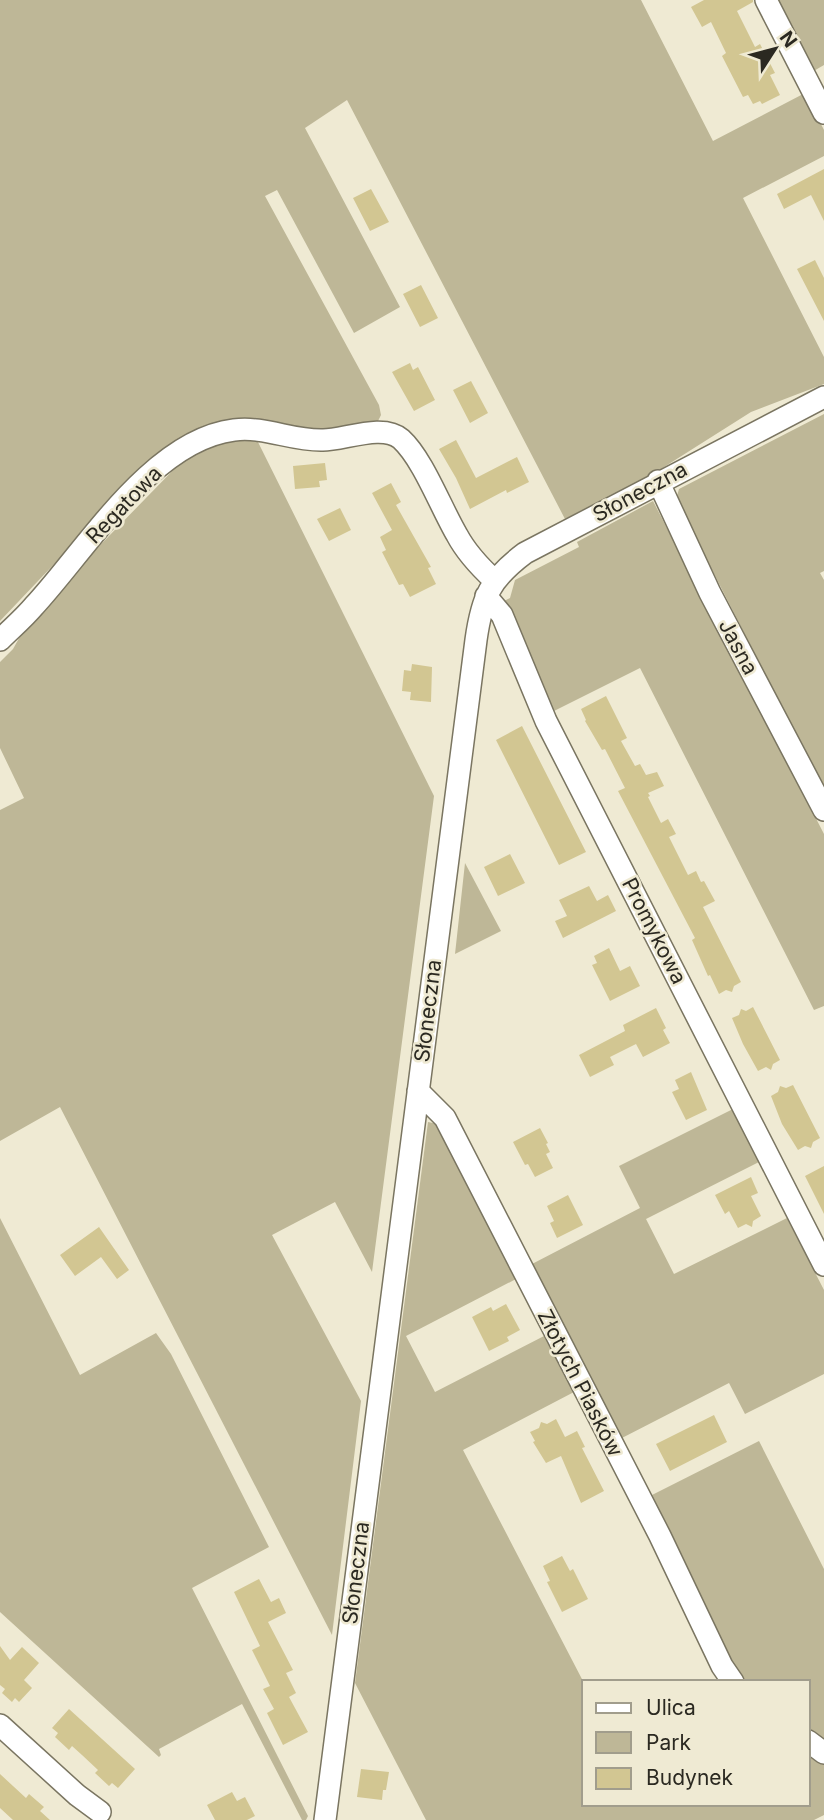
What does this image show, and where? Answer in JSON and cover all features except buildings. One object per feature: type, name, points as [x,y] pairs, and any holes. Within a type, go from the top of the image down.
[{"type":"street","points":[[766,0],[824,113]]},
{"type":"street","name":"Słoneczna","points":[[325,1820],[476,640],[490,588],[508,565],[525,553],[658,481],[824,397]]},
{"type":"street","name":"Regatowa","points":[[0,640],[35,606],[64,568],[137,485],[183,450],[214,434],[232,430],[260,428],[309,440],[375,432],[397,436],[413,455],[458,538],[490,588]]},
{"type":"street","name":"Jasna","points":[[658,481],[710,593],[824,810]]},
{"type":"street","name":"Promykowa","points":[[490,588],[546,721],[824,1265]]},
{"type":"street","name":"Złotych Piasków","points":[[418,1091],[444,1118],[660,1536],[722,1666],[732,1680]]},
{"type":"street","points":[[0,1725],[77,1795],[100,1812]]},
{"type":"green space","points":[[0,0],[641,0],[713,141],[805,93],[824,130],[824,156],[743,198],[824,357],[824,384],[751,412],[653,474],[565,519],[347,100],[305,128],[400,307],[354,333],[277,190],[265,196],[379,405],[381,415],[376,425],[307,433],[244,422],[134,480],[0,621]]},
{"type":"green space","points":[[775,0],[824,0],[824,65],[812,72]]},
{"type":"green space","points":[[824,414],[824,571],[820,573],[824,580],[824,790],[676,499],[679,489]]},
{"type":"green space","points":[[254,434],[434,796],[372,1272],[335,1202],[272,1235],[361,1401],[332,1635],[60,1107],[0,1141],[0,810],[24,798],[0,748],[0,662],[13,649],[32,615],[184,459],[239,435]]},
{"type":"green space","points":[[653,501],[824,834],[824,1006],[814,1010],[640,668],[554,711],[504,601],[510,598],[515,580],[579,547],[577,542]]},
{"type":"green space","points":[[465,863],[501,931],[455,954]]},
{"type":"green space","points":[[733,1109],[759,1162],[646,1219],[674,1274],[787,1218],[824,1290],[824,1374],[745,1414],[729,1383],[620,1439],[532,1264],[640,1208],[619,1166]]},
{"type":"green space","points":[[428,1122],[438,1124],[516,1279],[406,1336],[435,1392],[546,1335],[574,1392],[463,1450],[582,1680],[582,1806],[810,1806],[810,1750],[824,1761],[824,1815],[814,1820],[426,1820],[355,1683]]},
{"type":"green space","points":[[0,1218],[80,1375],[156,1333],[171,1354],[269,1547],[192,1588],[308,1816],[306,1820],[302,1820],[242,1704],[159,1749],[159,1757],[0,1612]]},
{"type":"green space","points":[[759,1441],[824,1569],[824,1741],[810,1736],[810,1680],[739,1680],[650,1496]]}]
